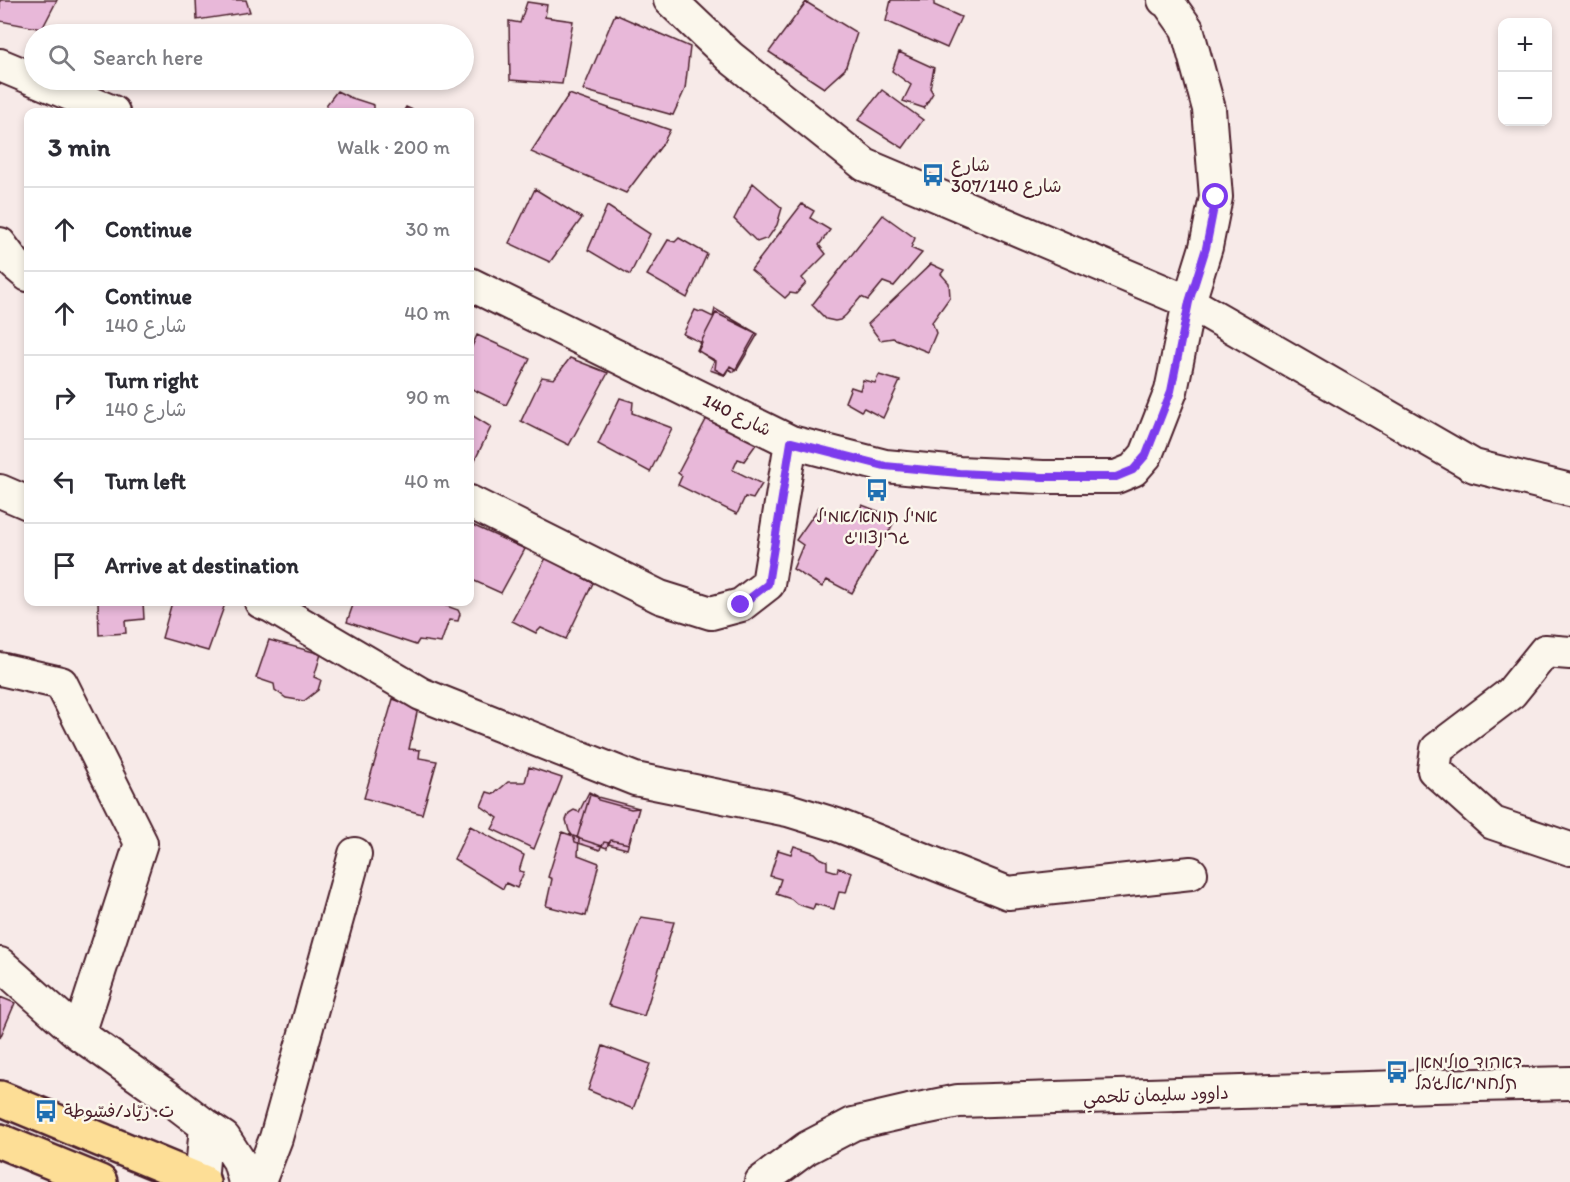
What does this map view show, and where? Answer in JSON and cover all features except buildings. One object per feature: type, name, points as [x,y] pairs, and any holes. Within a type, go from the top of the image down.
[{"type":"main road","points":[[0,1098],[202,1182]]},
{"type":"main road","points":[[0,1141],[100,1182]]},
{"type":"street","points":[[670,0],[730,57],[865,165],[1189,302],[1474,466],[1570,490]]},
{"type":"street","name":"شارع 140","points":[[474,286],[791,442],[885,466],[959,473],[1033,477],[1116,477],[1133,470],[1146,455],[1171,391],[1189,302],[1206,248],[1216,197],[1209,109],[1187,29],[1168,2],[1164,0]]},
{"type":"street","points":[[0,65],[24,75]]},
{"type":"street","points":[[60,90],[103,108]]},
{"type":"street","points":[[0,244],[24,272]]},
{"type":"street","points":[[474,504],[660,597],[711,613],[741,605],[768,584],[791,442]]},
{"type":"street","points":[[0,491],[24,501]]},
{"type":"street","points":[[271,606],[421,694],[635,779],[798,813],[837,825],[1008,892],[1191,873]]},
{"type":"street","points":[[1570,653],[1545,651],[1511,693],[1437,749],[1434,770],[1493,823],[1570,849]]},
{"type":"street","points":[[0,669],[61,683],[141,843],[79,1034]]},
{"type":"street","points":[[259,1182],[276,1138],[354,854]]},
{"type":"street","points":[[0,964],[79,1034],[224,1138],[239,1161],[245,1182]]},
{"type":"street","name":"داوود سليمان تلحمي","points":[[761,1182],[807,1148],[853,1124],[958,1101],[1570,1083]]},
{"type":"street","points":[[202,1182],[206,1126]]},
{"type":"place","name":"شارع 307/شارع 140","points":[[933,175]]},
{"type":"place","name":"אמיל תומא/אמיל גרינצוויג","points":[[877,490]]},
{"type":"place","name":"דאהוד סולימאן תלחמי/אלג׳בל","points":[[1397,1072]]},
{"type":"place","name":"ت. زيّاد/فسّوطة","points":[[46,1111]]},
{"type":"route","points":[[741,605],[768,584],[791,442],[885,466],[959,473],[1043,477],[1116,477],[1133,470],[1146,455],[1171,391],[1189,302],[1206,248],[1216,197]]}]
